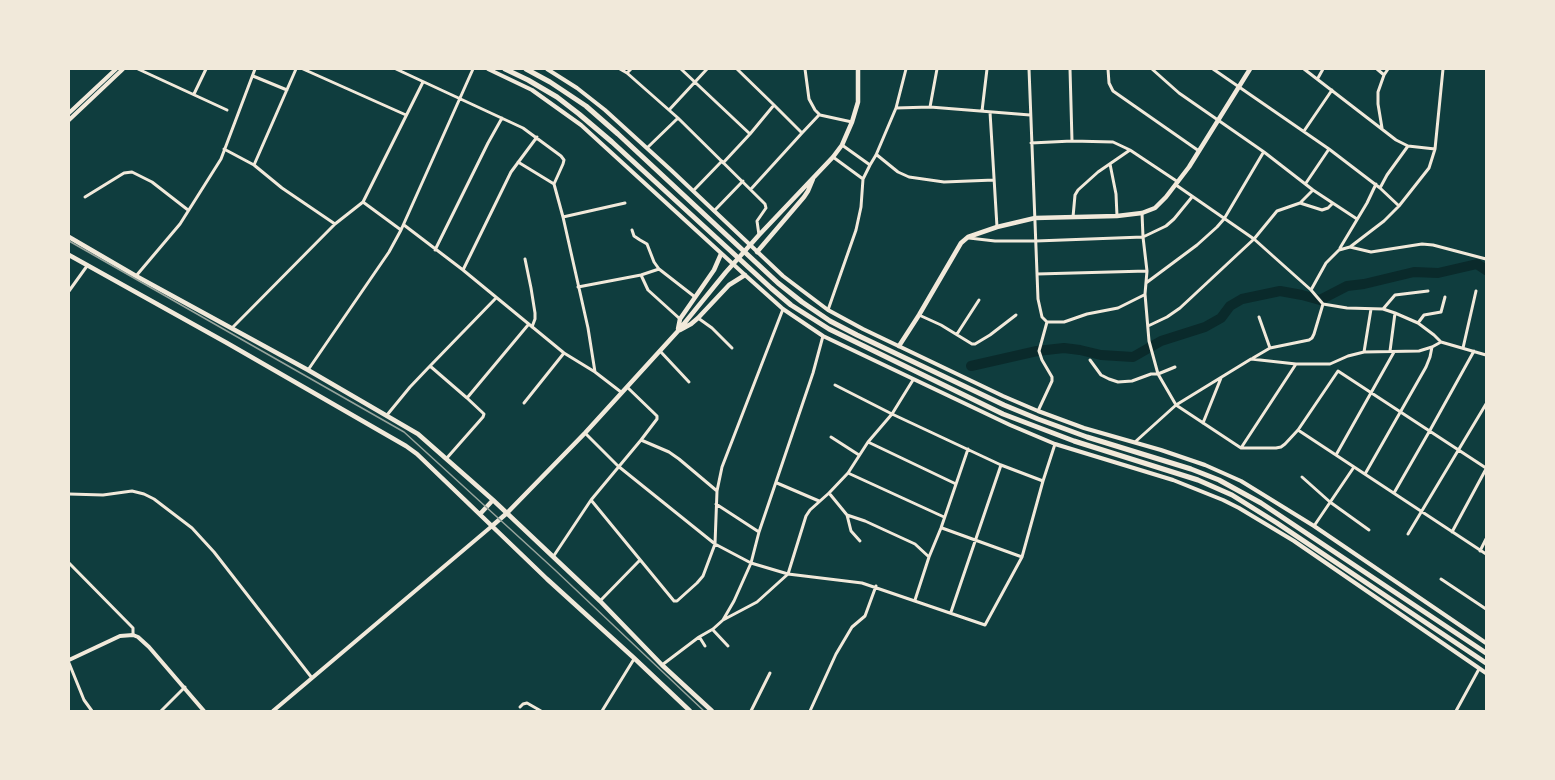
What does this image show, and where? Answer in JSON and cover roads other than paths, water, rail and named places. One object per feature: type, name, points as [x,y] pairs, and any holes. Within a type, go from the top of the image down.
[{"type":"highway","points":[[505,69],[557,97],[579,114],[771,288],[829,329],[1003,414],[1074,441],[1198,480],[1232,495],[1486,663]]},
{"type":"highway","points":[[526,69],[586,106],[778,283],[830,321],[1004,405],[1038,419],[1087,437],[1191,469],[1227,484],[1261,502],[1486,653]]},
{"type":"main road","points":[[492,525],[507,513],[585,433],[678,331],[759,235],[832,158],[842,145],[858,102],[858,69]]},
{"type":"main road","points":[[899,346],[961,243],[968,237],[1035,218],[1117,216],[1142,213],[1155,208],[1177,183],[1199,151],[1250,69]]},
{"type":"main road","points":[[758,252],[804,197],[814,177]]},
{"type":"main road","points":[[69,237],[418,434],[494,500],[712,711]]},
{"type":"main road","points":[[678,331],[680,319],[714,270],[720,254]]},
{"type":"main road","points":[[69,255],[401,442],[417,454],[547,579],[690,711]]},
{"type":"main road","points":[[678,331],[699,318],[719,294],[745,275]]},
{"type":"main road","points":[[480,514],[494,500]]},
{"type":"street","points":[[69,113],[116,69]]},
{"type":"street","points":[[69,120],[123,69]]},
{"type":"street","points":[[138,69],[227,110]]},
{"type":"street","points":[[194,94],[206,69]]},
{"type":"street","points":[[136,276],[180,224],[221,159],[255,69]]},
{"type":"street","points":[[254,165],[296,69]]},
{"type":"street","points":[[303,69],[406,116]]},
{"type":"street","points":[[396,69],[523,128],[564,160],[554,184],[588,328],[595,372]]},
{"type":"street","points":[[308,370],[389,252],[404,225],[473,69]]},
{"type":"street","points":[[488,69],[532,90],[581,125],[720,254],[783,309],[822,336],[1055,444],[1173,480],[1239,508],[1294,542],[1486,673]]},
{"type":"street","points":[[547,69],[597,104],[793,285],[828,310],[1038,411],[1084,428],[1161,450],[1223,473],[1257,490],[1486,643]]},
{"type":"street","points":[[620,69],[678,118],[765,204],[766,208],[757,221],[759,235]]},
{"type":"street","points":[[627,73],[631,69]]},
{"type":"street","points":[[681,69],[750,134]]},
{"type":"street","points":[[669,110],[707,69]]},
{"type":"street","points":[[737,69],[802,133]]},
{"type":"street","points":[[805,69],[809,99],[820,115],[852,122]]},
{"type":"street","points":[[828,310],[856,230],[861,207],[863,179],[896,108],[906,69]]},
{"type":"street","points":[[930,107],[937,69]]},
{"type":"street","points":[[982,111],[987,69]]},
{"type":"street","points":[[1029,69],[1037,274],[1042,317],[1047,322],[1064,322],[1087,314],[1118,308],[1145,294]]},
{"type":"street","points":[[1070,69],[1072,141]]},
{"type":"street","points":[[1108,69],[1110,87],[1113,91],[1199,151]]},
{"type":"street","points":[[1152,69],[1179,93],[1357,219]]},
{"type":"street","points":[[1304,69],[1382,130],[1408,146],[1435,149]]},
{"type":"street","points":[[1318,78],[1323,69]]},
{"type":"street","points":[[1377,69],[1384,75]]},
{"type":"street","points":[[1382,130],[1377,98],[1380,85],[1388,69]]},
{"type":"street","points":[[1339,250],[1350,247],[1384,221],[1429,168],[1435,149],[1443,69]]},
{"type":"street","points":[[1215,70],[1329,149],[1376,184],[1399,206]]},
{"type":"street","points":[[252,75],[287,90]]},
{"type":"street","points":[[231,328],[335,224],[363,202],[423,82]]},
{"type":"street","points":[[1304,131],[1332,90]]},
{"type":"street","points":[[693,191],[750,134],[774,105]]},
{"type":"street","points":[[896,108],[930,107],[1030,115]]},
{"type":"street","points":[[990,112],[997,227]]},
{"type":"street","points":[[751,189],[820,115]]},
{"type":"street","points":[[435,250],[502,118]]},
{"type":"street","points":[[647,148],[678,118]]},
{"type":"street","points":[[463,270],[511,172],[537,137]]},
{"type":"street","points":[[1031,142],[1113,142],[1130,150],[1177,183],[1192,197],[1254,239],[1311,290],[1322,303],[1347,308],[1383,309],[1418,323],[1441,342],[1486,355]]},
{"type":"street","points":[[842,145],[870,165]]},
{"type":"street","points":[[1380,188],[1408,146]]},
{"type":"street","points":[[224,149],[254,165],[282,188],[335,224]]},
{"type":"street","points":[[1306,183],[1329,149]]},
{"type":"street","points":[[1073,217],[1075,195],[1078,190],[1130,150]]},
{"type":"street","points":[[1146,283],[1217,227],[1264,152]]},
{"type":"street","points":[[876,155],[898,172],[909,177],[944,182],[994,180]]},
{"type":"street","points":[[832,158],[863,179]]},
{"type":"street","points":[[518,162],[554,184]]},
{"type":"street","points":[[1110,164],[1116,194],[1117,216]]},
{"type":"street","points":[[85,196],[124,173],[132,172],[152,182],[188,210]]},
{"type":"street","points":[[714,211],[743,181]]},
{"type":"street","points":[[1311,290],[1322,267],[1339,250],[1376,184]]},
{"type":"street","points":[[1148,326],[1180,308],[1254,239],[1277,212],[1300,203],[1313,189]]},
{"type":"street","points":[[968,237],[995,241],[1036,242],[1143,237],[1166,226],[1183,210],[1192,197]]},
{"type":"street","points":[[363,202],[401,230]]},
{"type":"street","points":[[563,217],[625,203]]},
{"type":"street","points":[[1300,203],[1323,210],[1333,203]]},
{"type":"street","points":[[1142,213],[1147,271],[1145,294],[1149,341],[1158,374],[1176,405],[1241,448],[1281,447],[1298,430],[1338,371]]},
{"type":"street","points":[[404,225],[564,353],[595,372],[621,392]]},
{"type":"street","points":[[632,230],[634,236],[647,244],[659,269],[695,297]]},
{"type":"street","points":[[1350,247],[1371,252],[1422,244],[1433,245],[1486,260]]},
{"type":"street","points":[[467,398],[535,319],[525,259]]},
{"type":"street","points":[[69,291],[87,266]]},
{"type":"street","points":[[578,287],[641,275],[659,269]]},
{"type":"street","points":[[1037,274],[1147,271]]},
{"type":"street","points":[[641,275],[648,290],[680,319]]},
{"type":"street","points":[[1383,309],[1395,295],[1428,291]]},
{"type":"street","points":[[1463,348],[1476,291]]},
{"type":"street","points":[[1418,323],[1424,315],[1441,312],[1445,297]]},
{"type":"street","points":[[387,415],[410,387],[496,298]]},
{"type":"street","points":[[957,334],[979,300]]},
{"type":"street","points":[[1134,443],[1176,405],[1251,359],[1270,348],[1312,338],[1322,303]]},
{"type":"street","points":[[591,500],[675,602],[703,576],[715,544],[717,491],[722,467],[783,309]]},
{"type":"street","points":[[1364,352],[1371,309]]},
{"type":"street","points":[[1336,455],[1371,394],[1392,351],[1395,313]]},
{"type":"street","points":[[919,315],[972,344],[980,342],[1016,315]]},
{"type":"street","points":[[1259,317],[1270,348]]},
{"type":"street","points":[[699,318],[732,348]]},
{"type":"street","points":[[1038,411],[1052,381],[1039,351],[1047,322]]},
{"type":"street","points":[[723,620],[751,563],[759,532],[813,373],[822,336]]},
{"type":"street","points":[[1251,359],[1296,364],[1330,364],[1364,352],[1419,351],[1441,342]]},
{"type":"street","points":[[1365,474],[1426,367],[1432,347]]},
{"type":"street","points":[[660,351],[689,382]]},
{"type":"street","points":[[1394,493],[1474,351]]},
{"type":"street","points":[[524,403],[564,353]]},
{"type":"street","points":[[1090,360],[1101,375],[1118,382],[1132,381],[1175,367]]},
{"type":"street","points":[[1241,448],[1296,364]]},
{"type":"street","points":[[1330,364],[1371,394],[1486,468],[1452,532]]},
{"type":"street","points":[[430,366],[484,414],[447,459]]},
{"type":"street","points":[[1203,423],[1221,378]]},
{"type":"street","points":[[662,665],[723,620],[757,602],[788,574],[806,516],[848,473],[868,442],[892,414],[913,380]]},
{"type":"street","points":[[835,386],[1001,465],[1043,481]]},
{"type":"street","points":[[552,557],[591,500],[657,419],[657,416],[627,387]]},
{"type":"street","points":[[1408,534],[1486,404]]},
{"type":"street","points":[[1298,430],[1486,554]]},
{"type":"street","points":[[585,433],[618,466],[715,544],[751,563],[788,574],[876,586],[985,625],[1022,557],[1055,444]]},
{"type":"street","points":[[831,438],[859,456]]},
{"type":"street","points":[[641,440],[674,455],[717,491]]},
{"type":"street","points":[[868,442],[956,484]]},
{"type":"street","points":[[915,600],[969,449]]},
{"type":"street","points":[[951,612],[1001,465]]},
{"type":"street","points":[[1314,526],[1354,466]]},
{"type":"street","points":[[848,473],[944,517]]},
{"type":"street","points":[[1302,477],[1330,502],[1369,530]]},
{"type":"street","points":[[777,483],[819,501]]},
{"type":"street","points":[[69,494],[103,495],[132,491],[154,499],[192,528],[214,552],[312,678]]},
{"type":"street","points":[[829,493],[846,515],[851,531],[860,541]]},
{"type":"street","points":[[716,504],[759,532]]},
{"type":"street","points":[[846,515],[865,521],[915,544],[929,557]]},
{"type":"street","points":[[273,711],[492,525]]},
{"type":"street","points":[[941,528],[1022,557]]},
{"type":"street","points":[[1480,551],[1486,539]]},
{"type":"street","points":[[600,601],[640,560]]},
{"type":"street","points":[[69,563],[133,628],[133,635]]},
{"type":"street","points":[[1441,579],[1486,609]]},
{"type":"street","points":[[810,711],[836,654],[852,627],[865,616],[876,586]]},
{"type":"street","points":[[713,629],[728,646]]},
{"type":"street","points":[[92,711],[84,699],[69,662],[120,636],[133,635],[149,647],[204,711]]},
{"type":"street","points":[[699,637],[705,646]]},
{"type":"street","points":[[602,711],[634,658]]},
{"type":"street","points":[[1456,711],[1479,669]]},
{"type":"street","points":[[751,711],[770,673]]},
{"type":"street","points":[[160,711],[185,687]]},
{"type":"street","points":[[520,707],[527,703],[541,711]]},
{"type":"waterway","points":[[971,366],[1037,351],[1064,348],[1101,355],[1133,357],[1161,341],[1205,327],[1221,318],[1230,306],[1242,299],[1280,291],[1320,300],[1347,286],[1414,272],[1438,273],[1477,264],[1486,270]]},
{"type":"tram line","points":[[69,241],[404,432],[704,711]]}]
